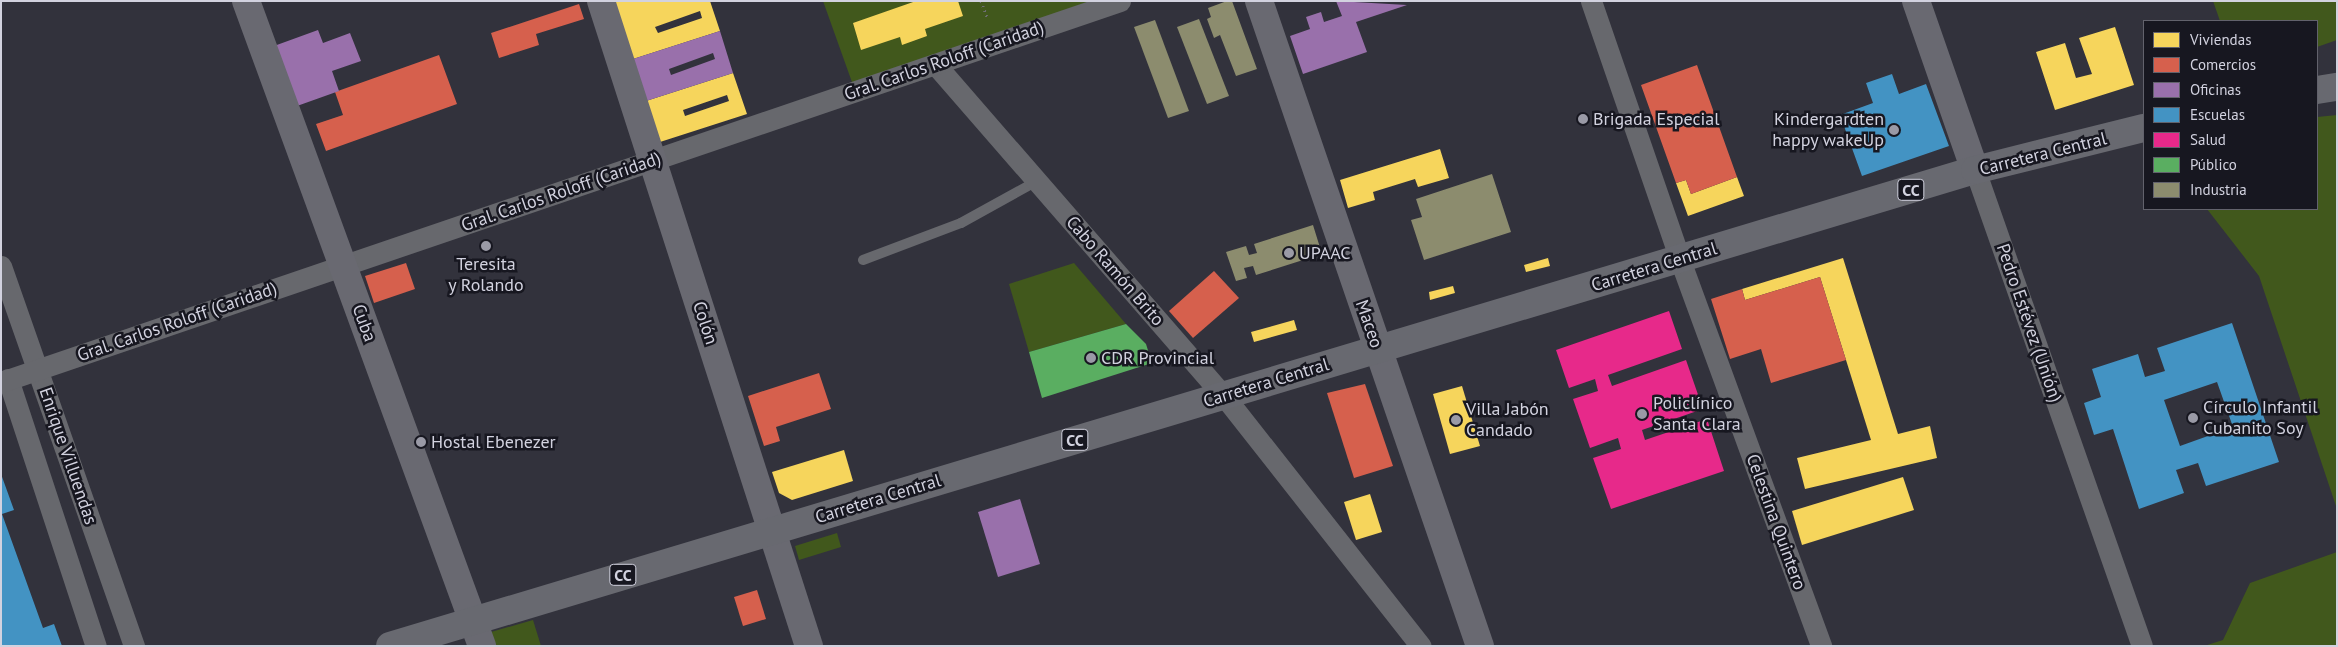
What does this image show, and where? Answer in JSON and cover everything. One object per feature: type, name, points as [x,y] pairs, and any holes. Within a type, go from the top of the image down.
[{"type":"main road","name":"Cuba","points":[[246,1],[482,646]]},
{"type":"main road","name":"Colón","points":[[601,1],[809,646]]},
{"type":"main road","name":"Maceo","points":[[1258,1],[1480,646]]},
{"type":"main road","name":"Pedro Estévez (Unión)","points":[[1916,1],[1975,170]]},
{"type":"main road","points":[[2318,90],[2337,88]]},
{"type":"main road","name":"Carretera Central","points":[[390,646],[1975,170],[2143,128]]},
{"type":"street","name":"Gral. Carlos Roloff (Caridad)","points":[[5,380],[1120,1]]},
{"type":"street","name":"Celestina Quintero","points":[[1591,1],[1680,260],[1821,646]]},
{"type":"street","name":"Cabo Ramón Brito","points":[[935,64],[1224,396],[1417,645]]},
{"type":"street","name":"Pedro Estévez (Unión)","points":[[1975,170],[2142,646]]},
{"type":"street","name":"Enrique Villuendas","points":[[1,266],[134,646]]},
{"type":"street","name":"Enrique Villuendas","points":[[5,380],[96,646]]},
{"type":"lane","points":[[863,260],[961,224],[1037,181]]},
{"type":"green space","points":[[823,1],[1091,1],[853,85]]},
{"type":"green space","points":[[2213,1],[2337,1],[2337,40],[2318,47],[2318,20],[2220,20]]},
{"type":"green space","points":[[2337,115],[2337,509],[2259,276],[2208,210],[2318,210],[2318,117]]},
{"type":"green space","points":[[1074,263],[1126,324],[1029,352],[1009,284]]},
{"type":"green space","points":[[837,533],[841,547],[799,560],[795,546]]},
{"type":"green space","points":[[2337,552],[2337,646],[2204,646],[2223,640],[2250,583]]},
{"type":"green space","points":[[533,620],[541,646],[496,646],[491,632]]},
{"type":"building: Viviendas","points":[[614,1],[710,1],[720,31],[633,59]],"holes":[[[700,11],[702,18],[658,33],[655,27]]]},
{"type":"building: Viviendas","points":[[916,1],[958,1],[963,16],[925,29],[927,36],[902,45],[900,37],[861,50],[853,23]]},
{"type":"building: Viviendas","points":[[2115,27],[2134,85],[2055,110],[2036,52],[2065,43],[2076,78],[2092,74],[2079,38]]},
{"type":"building: Viviendas","points":[[733,73],[747,114],[660,142],[646,101]],"holes":[[[727,95],[729,101],[685,116],[683,110]]]},
{"type":"building: Viviendas","points":[[1440,149],[1449,178],[1418,187],[1415,179],[1373,192],[1375,200],[1348,208],[1340,180]]},
{"type":"building: Viviendas","points":[[1737,177],[1744,196],[1688,216],[1676,183],[1686,180],[1691,194]]},
{"type":"building: Viviendas","points":[[1548,258],[1550,266],[1526,272],[1524,265]]},
{"type":"building: Viviendas","points":[[1843,258],[1898,434],[1930,426],[1937,458],[1805,489],[1797,458],[1871,440],[1820,277],[1745,300],[1742,289]]},
{"type":"building: Viviendas","points":[[1453,286],[1455,293],[1430,300],[1429,292]]},
{"type":"building: Viviendas","points":[[1294,320],[1297,330],[1254,342],[1251,332]]},
{"type":"building: Viviendas","name":"Villa Jabón Candado","points":[[1462,386],[1480,446],[1450,454],[1433,394]]},
{"type":"building: Viviendas","points":[[844,450],[853,481],[792,500],[779,493],[772,472]]},
{"type":"building: Viviendas","points":[[1903,477],[1914,510],[1802,545],[1792,511]]},
{"type":"building: Viviendas","points":[[1370,494],[1382,532],[1356,540],[1344,502]]},
{"type":"building: Comercios","points":[[579,4],[584,19],[536,34],[539,45],[499,58],[491,33]]},
{"type":"building: Comercios","points":[[439,55],[457,104],[326,151],[316,124],[343,115],[335,92]]},
{"type":"building: Comercios","points":[[1697,65],[1737,177],[1691,194],[1686,180],[1676,183],[1641,85]]},
{"type":"building: Comercios","points":[[406,263],[415,289],[374,303],[365,276]]},
{"type":"building: Comercios","points":[[1214,271],[1239,298],[1193,338],[1169,311]]},
{"type":"building: Comercios","points":[[1820,277],[1846,360],[1771,383],[1761,349],[1730,359],[1711,299],[1742,289],[1745,300]]},
{"type":"building: Comercios","points":[[819,373],[831,409],[776,427],[780,441],[764,446],[748,396]]},
{"type":"building: Comercios","points":[[1365,384],[1393,466],[1354,478],[1327,393]]},
{"type":"building: Comercios","points":[[757,590],[766,619],[743,626],[734,597]]},
{"type":"building: Oficinas","points":[[1336,1],[1407,5],[1356,22],[1367,52],[1303,74],[1290,36],[1310,29],[1306,17],[1321,12],[1324,22],[1342,16]]},
{"type":"building: Oficinas","points":[[318,30],[323,43],[350,33],[361,61],[332,71],[339,91],[297,106],[274,46]]},
{"type":"building: Oficinas","points":[[720,31],[733,73],[646,101],[633,59]],"holes":[[[713,53],[715,59],[671,75],[669,69]]]},
{"type":"building: Oficinas","points":[[1020,499],[1040,564],[998,577],[978,512]]},
{"type":"building: Escuelas","name":"Kindergardten happy wakeUp","points":[[1892,74],[1899,94],[1926,84],[1949,146],[1862,176],[1840,115],[1873,103],[1866,83]]},
{"type":"building: Escuelas","points":[[2232,323],[2279,462],[2206,486],[2198,463],[2176,470],[2184,493],[2139,509],[2113,429],[2094,435],[2084,403],[2101,397],[2092,369],[2138,354],[2145,377],[2165,371],[2157,348]],"holes":[[[2217,382],[2233,427],[2180,446],[2164,400]]]},
{"type":"building: Escuelas","points":[[1,474],[14,510],[2,514],[43,628],[54,624],[62,646],[1,646]]},
{"type":"building: Salud","name":"Policlínico Santa Clara","points":[[1669,311],[1682,349],[1608,375],[1612,386],[1686,360],[1703,409],[1642,430],[1645,440],[1707,419],[1724,471],[1611,509],[1593,458],[1621,449],[1618,438],[1590,448],[1573,399],[1598,391],[1595,379],[1569,388],[1556,350]]},
{"type":"building: Público","name":"CDR Provincial","points":[[1126,324],[1146,344],[1152,363],[1042,398],[1029,352]]},
{"type":"building: Industria","points":[[1232,1],[1257,69],[1236,76],[1220,35],[1214,38],[1207,19],[1211,17],[1208,8]]},
{"type":"building: Industria","points":[[1199,19],[1229,96],[1207,104],[1177,27]]},
{"type":"building: Industria","points":[[1155,20],[1189,111],[1168,118],[1134,27]]},
{"type":"building: Industria","points":[[1492,174],[1511,232],[1424,260],[1411,220],[1422,217],[1416,199]]},
{"type":"building: Industria","name":"UPAAC","points":[[1313,225],[1322,254],[1256,275],[1253,266],[1244,268],[1247,278],[1236,281],[1226,252],[1246,246],[1249,255],[1257,253],[1254,244]]},
{"type":"place","name":"Brigada Especial","points":[[1583,119]]},
{"type":"place","name":"Kindergardten happy wakeUp","points":[[1894,130]]},
{"type":"place","name":"Teresita y Rolando","points":[[486,246]]},
{"type":"place","name":"UPAAC","points":[[1289,253]]},
{"type":"place","name":"CDR Provincial","points":[[1091,358]]},
{"type":"place","name":"Policlínico Santa Clara","points":[[1642,414]]},
{"type":"place","name":"Círculo Infantil Cubanito Soy","points":[[2193,418]]},
{"type":"place","name":"Villa Jabón Candado","points":[[1456,420]]},
{"type":"place","name":"Hostal Ebenezer","points":[[421,442]]}]
